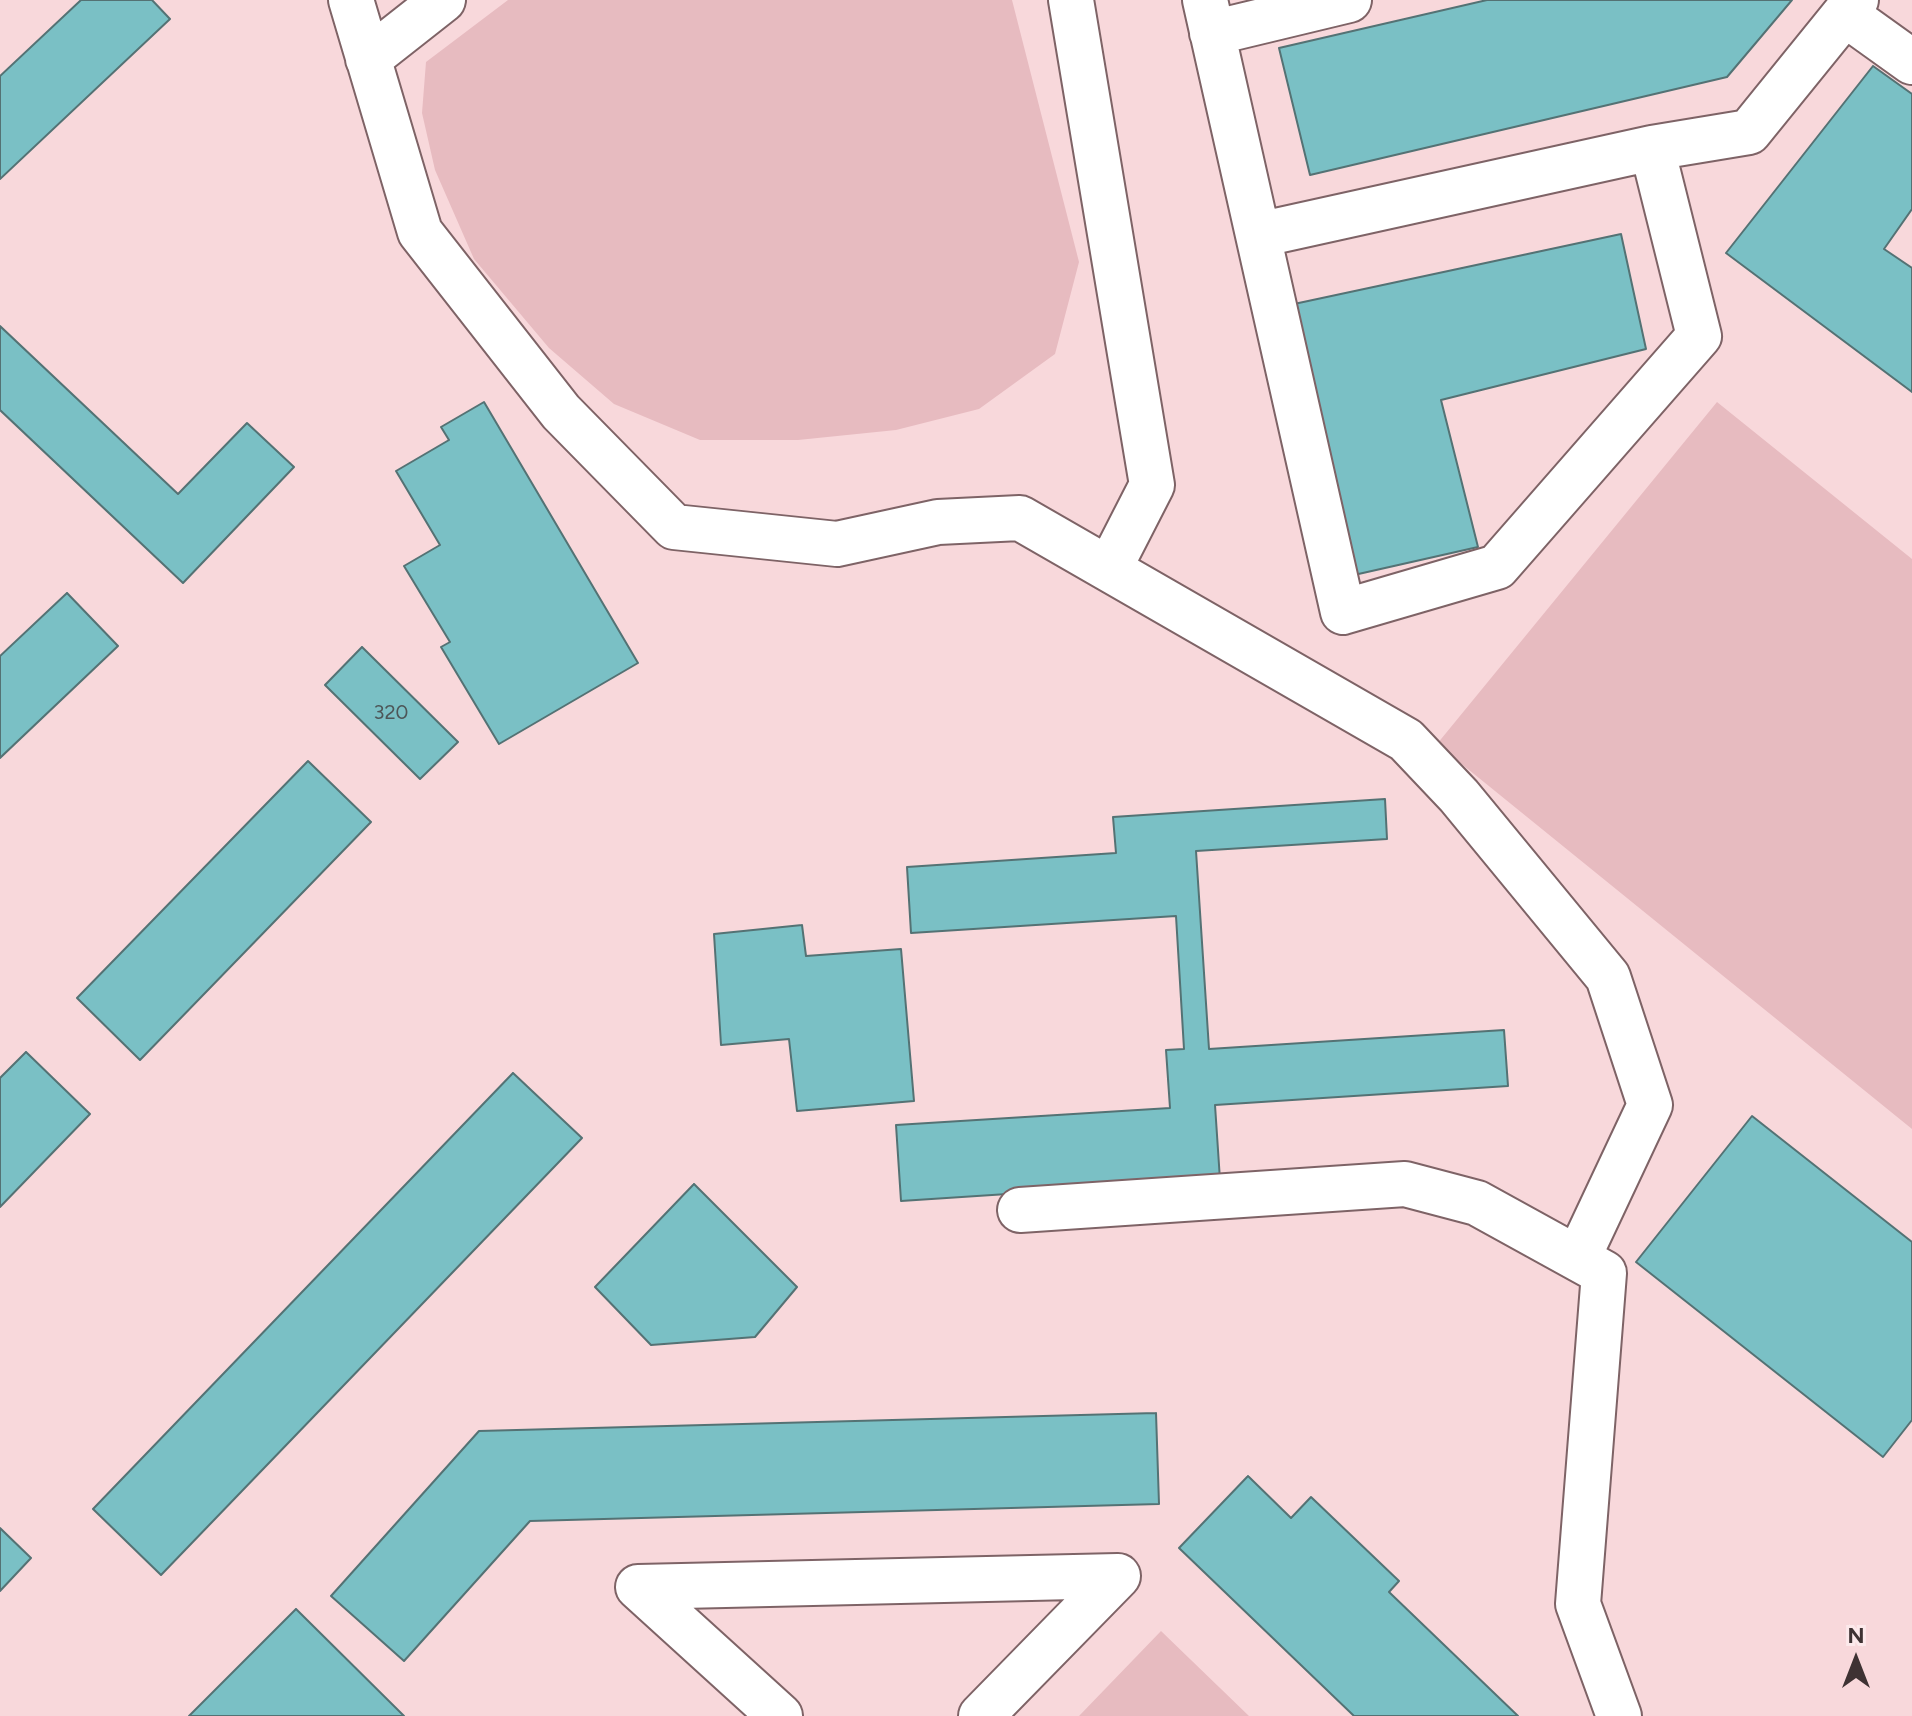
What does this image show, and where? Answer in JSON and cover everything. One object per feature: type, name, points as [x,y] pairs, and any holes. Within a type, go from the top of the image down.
[{"type":"lane","points":[[351,0],[420,232],[561,412],[674,527],[837,544],[938,522],[1020,518],[1406,740],[1459,796],[1608,977],[1650,1105],[1578,1258]]},
{"type":"lane","points":[[368,59],[443,0]]},
{"type":"lane","points":[[1071,0],[1152,485],[1109,569]]},
{"type":"lane","points":[[1349,0],[1209,16],[1343,612],[1497,567],[1699,336],[1652,148]]},
{"type":"lane","points":[[1258,235],[1652,148],[1749,132],[1851,7],[1912,62]]},
{"type":"lane","points":[[1020,1210],[1405,1184],[1477,1203],[1604,1273],[1578,1604],[1619,1716]]},
{"type":"lane","points":[[780,1716],[638,1587],[1118,1576],[981,1716]]},
{"type":"shaded area","points":[[508,0],[1012,0],[1079,262],[1055,354],[979,409],[896,430],[798,440],[700,440],[614,404],[549,348],[474,259],[435,170],[422,113],[426,62]]},
{"type":"shaded area","points":[[1717,402],[1912,559],[1912,1129],[1437,744]]},
{"type":"shaded area","points":[[1161,1631],[1249,1716],[1079,1716]]},
{"type":"building","points":[[81,0],[152,0],[170,19],[0,179],[0,76]]},
{"type":"building","points":[[1487,0],[1792,0],[1727,77],[1310,175],[1279,48]]},
{"type":"building","points":[[1873,66],[1912,94],[1912,209],[1884,249],[1912,268],[1912,392],[1726,253]]},
{"type":"building","points":[[1621,234],[1646,349],[1441,400],[1478,547],[1354,575],[1294,304]]},
{"type":"building","points":[[0,326],[178,494],[247,423],[294,467],[183,583],[0,410]]},
{"type":"building","points":[[484,402],[638,663],[499,744],[441,647],[450,642],[404,566],[440,545],[396,471],[449,440],[441,427]]},
{"type":"building","points":[[67,593],[118,646],[0,758],[0,656]]},
{"type":"building","points":[[362,647],[458,742],[420,779],[325,685]]},
{"type":"building","points":[[308,761],[371,822],[140,1060],[77,998]]},
{"type":"building","points":[[1385,799],[1387,839],[1196,851],[1209,1049],[1504,1030],[1508,1086],[1215,1105],[1220,1180],[901,1201],[896,1125],[1170,1108],[1166,1050],[1184,1049],[1176,916],[911,933],[907,867],[1116,853],[1113,817]]},
{"type":"building","points":[[802,925],[806,956],[901,949],[914,1101],[797,1111],[789,1039],[721,1045],[714,934]]},
{"type":"building","points":[[26,1052],[90,1114],[0,1207],[0,1078]]},
{"type":"building","points":[[513,1073],[582,1138],[161,1575],[93,1509]]},
{"type":"building","points":[[1752,1116],[1912,1242],[1912,1420],[1883,1457],[1636,1262]]},
{"type":"building","points":[[694,1184],[797,1287],[755,1337],[651,1345],[595,1287]]},
{"type":"building","points":[[1156,1413],[1159,1504],[530,1521],[404,1661],[331,1596],[479,1431]]},
{"type":"building","points":[[1248,1476],[1291,1518],[1311,1497],[1399,1581],[1389,1592],[1518,1716],[1354,1716],[1179,1548]]},
{"type":"building","points":[[0,1528],[31,1558],[0,1591]]},
{"type":"building","points":[[296,1609],[404,1716],[189,1716]]}]
